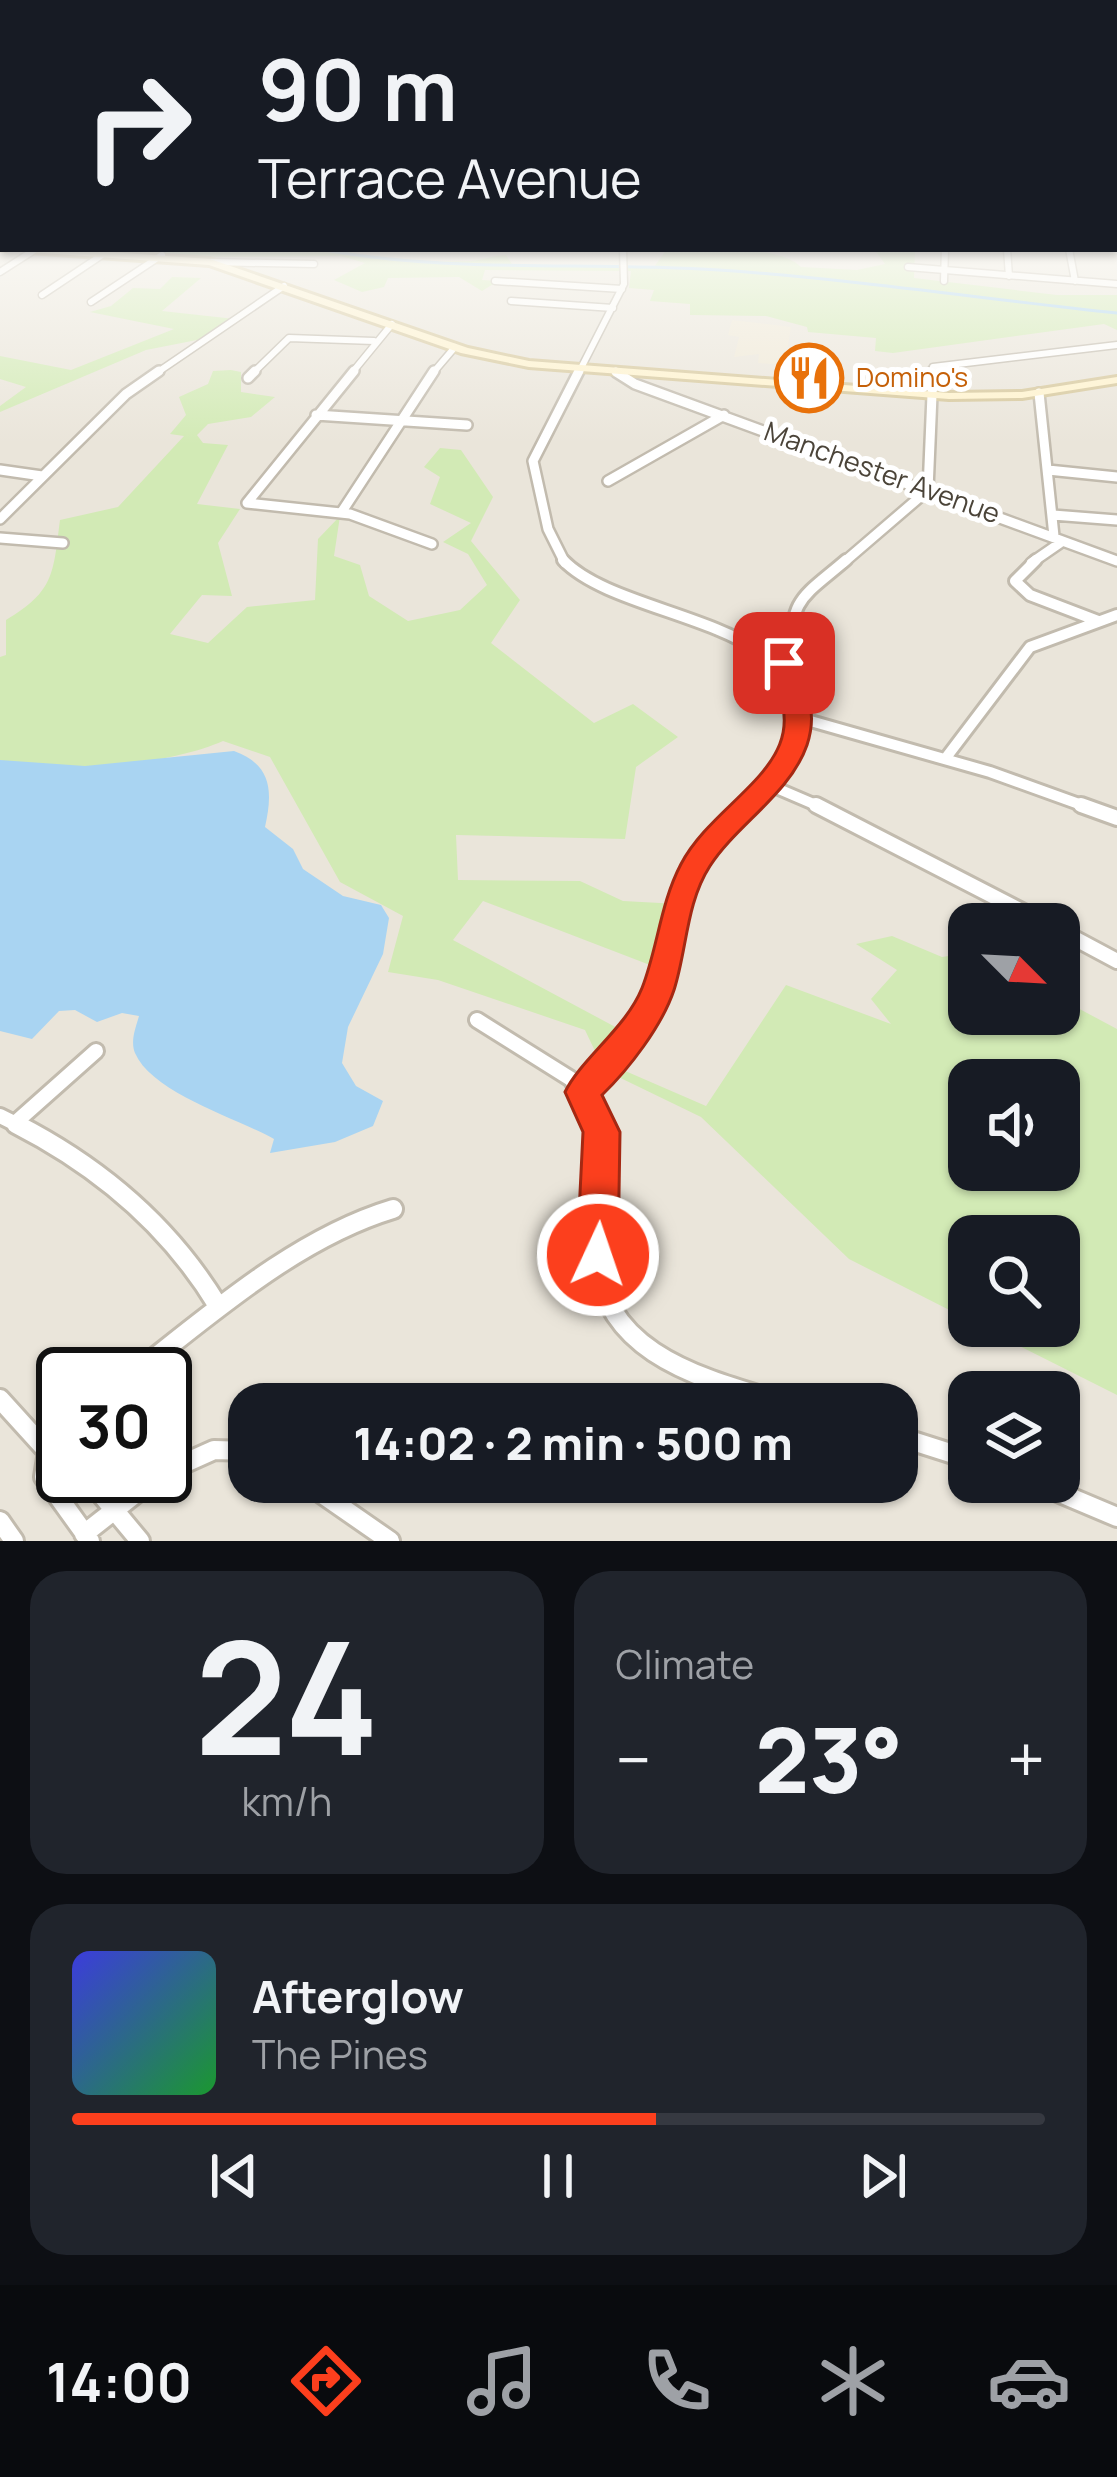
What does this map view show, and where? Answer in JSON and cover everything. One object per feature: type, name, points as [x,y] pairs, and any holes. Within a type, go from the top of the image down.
[{"type":"street","points":[[0,519],[126,394],[264,300]]},
{"type":"street","points":[[324,300],[512,362],[932,395],[1039,393],[1117,380]]},
{"type":"street","points":[[583,1092],[610,1066],[657,993],[680,898],[697,862],[767,784],[793,747],[800,718],[796,692],[776,666],[699,620],[597,585],[565,563],[550,534],[533,461],[585,369],[617,300]]},
{"type":"street","points":[[511,302],[613,308]]},
{"type":"street","points":[[392,324],[248,505],[341,513],[433,544]]},
{"type":"street","points":[[248,378],[289,338],[374,341]]},
{"type":"street","points":[[776,666],[791,657],[790,616],[803,597],[928,490],[932,368],[1117,345]]},
{"type":"street","points":[[341,513],[445,354],[455,347]]},
{"type":"street","name":"Manchester Avenue","points":[[616,371],[646,388],[1117,560]]},
{"type":"street","points":[[641,373],[635,380],[646,388]]},
{"type":"street","points":[[1039,393],[1058,546],[1018,572],[1015,581],[1030,595],[1098,622]]},
{"type":"street","points":[[316,415],[466,425]]},
{"type":"street","points":[[608,481],[724,415]]},
{"type":"street","points":[[0,470],[42,476]]},
{"type":"street","points":[[1048,470],[1117,476]]},
{"type":"street","points":[[1053,514],[1117,520]]},
{"type":"street","points":[[0,538],[63,543]]},
{"type":"street","points":[[945,759],[1030,647],[1117,615]]},
{"type":"street","points":[[800,718],[1115,813]]},
{"type":"street","points":[[767,784],[850,820],[1007,903]]},
{"type":"street","points":[[1080,941],[1117,961]]},
{"type":"street","points":[[477,1020],[537,1054],[583,1092],[602,1132],[598,1255],[602,1291],[637,1345],[684,1371],[722,1383]]},
{"type":"street","points":[[96,1051],[7,1120],[87,1167],[151,1217],[193,1263],[218,1306]]},
{"type":"street","points":[[167,1347],[218,1306],[367,1217],[393,1209]]},
{"type":"street","points":[[0,1399],[36,1429]]},
{"type":"street","points":[[918,1443],[948,1452]]},
{"type":"street","points":[[192,1460],[214,1450],[228,1450]]},
{"type":"street","points":[[1080,1501],[1117,1516]]},
{"type":"street","points":[[62,1503],[87,1538],[122,1503]]},
{"type":"street","points":[[107,1503],[140,1541]]},
{"type":"street","points":[[335,1503],[390,1541]]},
{"type":"street","points":[[0,1521],[14,1541]]},
{"type":"shaded area","points":[[0,300],[1117,300],[1117,1541],[0,1541]]},
{"type":"shaded area","points":[[732,320],[791,327],[785,365],[758,363],[759,354],[734,357],[739,337],[728,335]]},
{"type":"green space","points":[[118,300],[175,300],[162,311],[235,319],[207,338],[146,350],[0,412],[0,406],[26,387],[0,379],[0,356],[71,370],[174,329],[90,312]]},
{"type":"green space","points":[[1117,300],[1117,330],[1104,324],[893,353],[875,351],[876,338],[808,332],[807,327],[766,316],[690,315],[690,304],[650,301]]},
{"type":"green space","points":[[231,370],[241,372],[241,392],[275,397],[251,417],[208,424],[197,435],[203,443],[228,445],[197,504],[240,509],[218,543],[232,596],[202,595],[170,634],[208,643],[247,607],[315,600],[318,539],[340,516],[334,556],[360,565],[369,596],[408,621],[460,610],[487,585],[468,554],[443,542],[471,523],[430,504],[440,477],[424,467],[440,448],[461,450],[493,497],[471,541],[520,600],[491,643],[594,723],[633,704],[678,737],[636,767],[625,839],[456,835],[458,880],[580,881],[623,901],[679,904],[663,970],[483,901],[453,940],[621,1030],[605,1051],[623,1070],[706,1106],[786,985],[891,1024],[871,999],[897,970],[856,944],[892,936],[948,956],[948,1035],[1080,1035],[1080,1009],[1117,1029],[1117,1395],[1080,1376],[1080,1371],[1069,1371],[1022,1347],[1080,1347],[1080,1215],[948,1215],[948,1309],[849,1259],[701,1117],[604,1070],[585,1030],[438,980],[388,972],[403,916],[340,882],[270,757],[223,741],[174,756],[113,766],[52,767],[0,760],[0,657],[6,655],[6,620],[34,600],[49,579],[60,520],[118,507],[184,436],[170,434],[186,415],[179,397],[208,384],[213,371]]},
{"type":"water","points":[[234,751],[263,772],[269,791],[265,827],[293,849],[303,869],[343,896],[381,905],[389,918],[383,954],[348,1027],[342,1063],[356,1086],[383,1101],[373,1126],[335,1142],[270,1153],[274,1139],[177,1092],[144,1067],[133,1044],[139,1016],[122,1013],[97,1022],[75,1010],[59,1011],[32,1039],[0,1031],[0,760],[85,766]]},
{"type":"waterway","points":[[1005,300],[1117,313]]},
{"type":"place","name":"Domino's","points":[[809,378]]},
{"type":"route","points":[[598,1255],[602,1132],[583,1092],[610,1066],[657,993],[674,941],[680,898],[697,862],[775,776],[793,747],[800,718],[796,692],[776,666],[784,663]]}]
